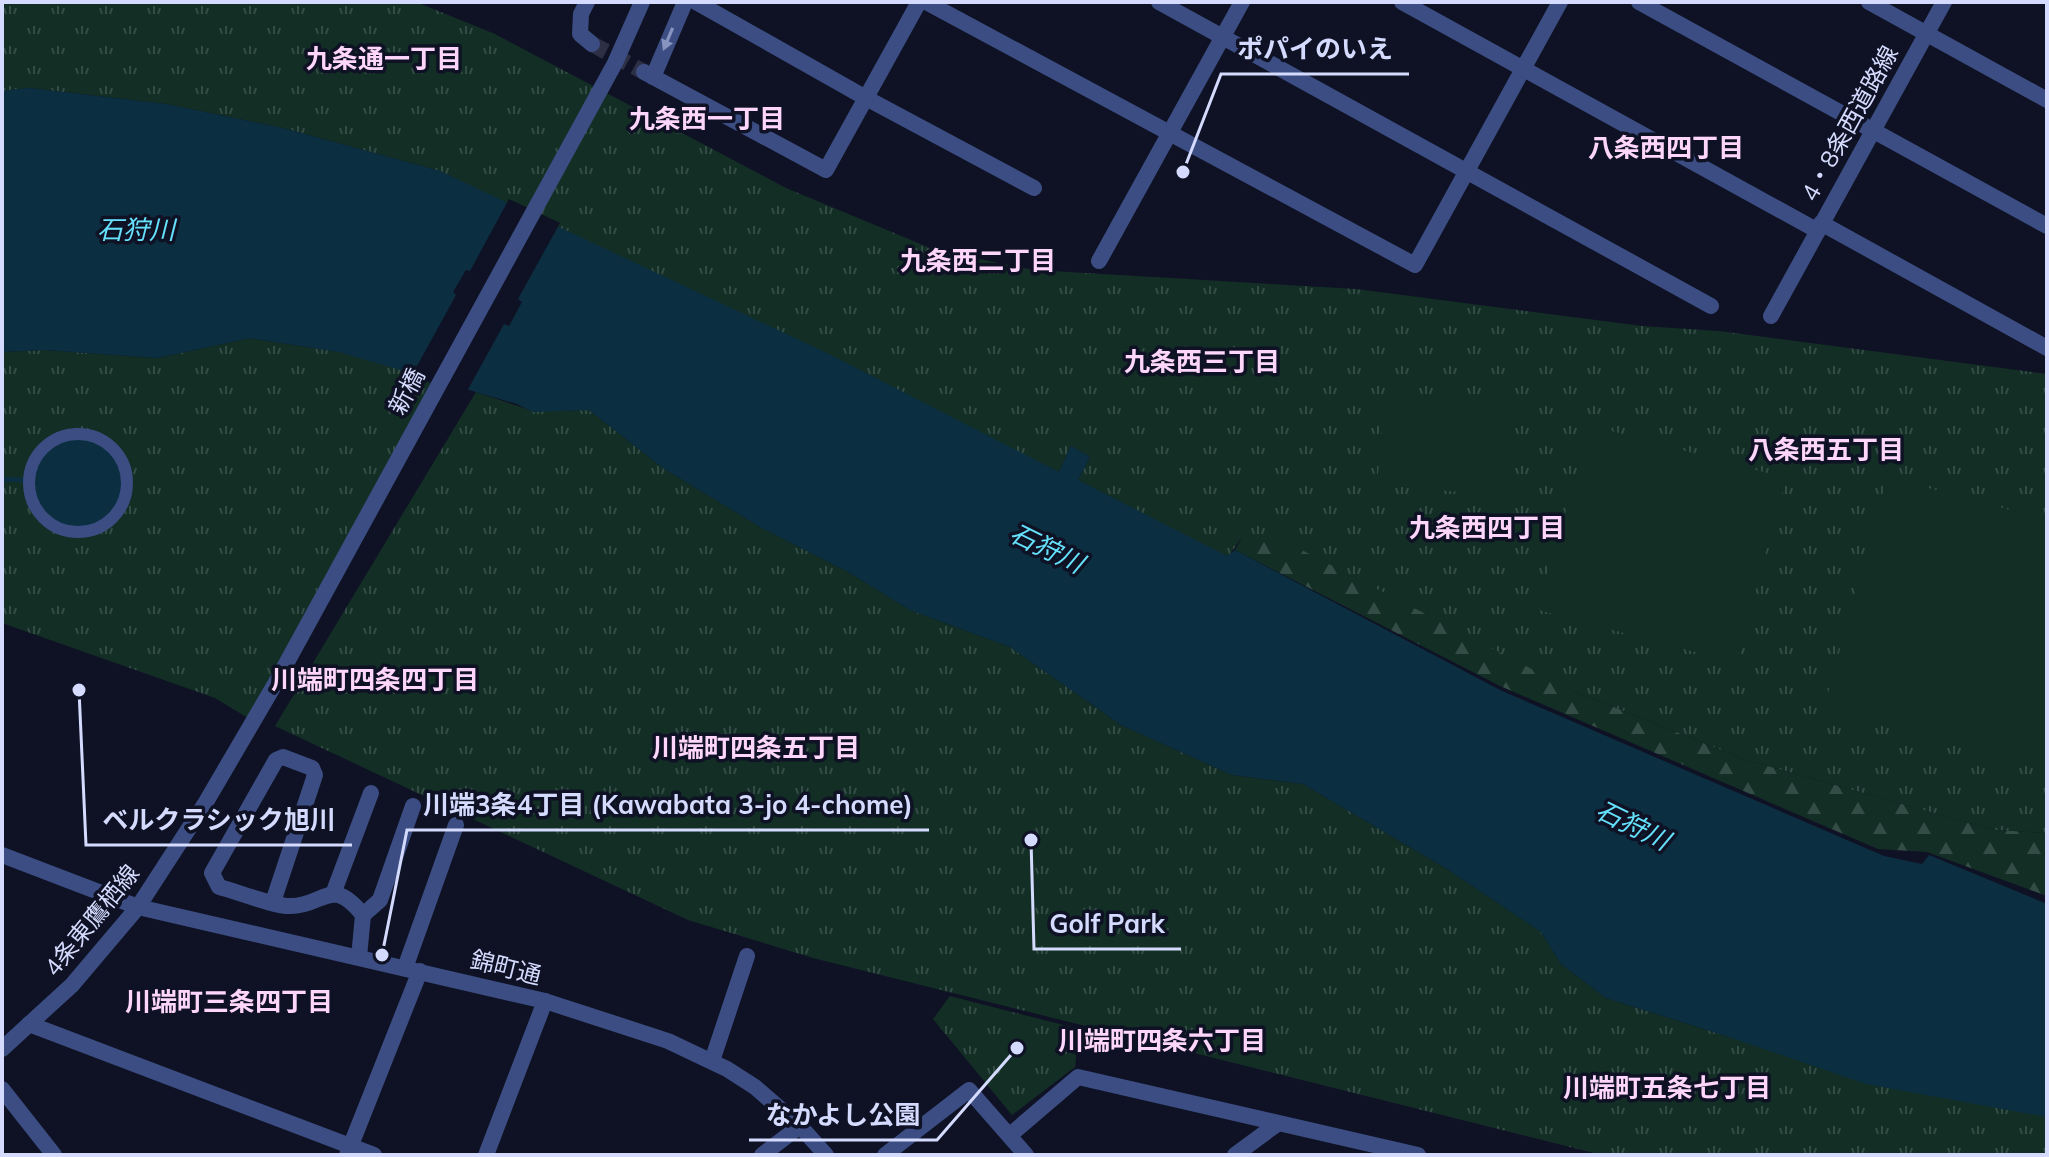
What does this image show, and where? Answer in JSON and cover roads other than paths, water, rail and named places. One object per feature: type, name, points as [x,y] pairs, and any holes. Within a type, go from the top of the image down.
[{"type":"street","points":[[586,39],[581,14],[587,2]]},
{"type":"street","name":"新橋","points":[[275,684],[615,63],[642,2]]},
{"type":"street","points":[[685,2],[648,74],[826,170],[919,2]]},
{"type":"street","points":[[696,2],[1034,188]]},
{"type":"street","points":[[926,2],[1415,265],[1560,2]]},
{"type":"street","points":[[1159,2],[1711,306]]},
{"type":"street","points":[[1099,261],[1242,2]]},
{"type":"street","name":"4・8条西道路線","points":[[1402,2],[1820,227],[1944,2]]},
{"type":"street","points":[[1639,2],[2047,226]]},
{"type":"street","points":[[1869,2],[2047,100]]},
{"type":"street","points":[[1771,316],[1820,227],[2047,348]]},
{"type":"street","points":[[70,435],[87,435],[103,441],[117,453],[125,468],[126,492],[119,511],[109,521],[91,531],[76,532],[56,527],[37,510],[29,486],[30,468],[49,444],[70,435]]},
{"type":"street","name":"4条東鷹栖線","points":[[2,1049],[72,985],[138,907],[206,802],[275,684]]},
{"type":"street","points":[[273,902],[315,775],[312,768],[283,757],[276,760],[212,873],[219,887],[273,902],[291,906],[333,894],[354,904],[363,915]]},
{"type":"street","points":[[333,894],[371,793]]},
{"type":"street","points":[[359,957],[363,915],[380,900],[413,806]]},
{"type":"street","points":[[349,1151],[413,969],[456,825]]},
{"type":"street","name":"錦町通","points":[[2,855],[138,907],[545,1001],[668,1041],[712,1061],[755,1087],[800,1126],[826,1155]]},
{"type":"street","points":[[712,1061],[747,956]]},
{"type":"street","points":[[486,1155],[545,1001]]},
{"type":"street","points":[[29,1024],[349,1151],[374,1155]]},
{"type":"street","points":[[1010,1135],[1078,1077],[1418,1155]]},
{"type":"street","points":[[2,1089],[54,1155]]},
{"type":"street","points":[[885,1155],[969,1090],[1026,1155]]},
{"type":"street","points":[[1235,1155],[1277,1124]]},
{"type":"street","points":[[762,1155],[800,1126]]},
{"type":"water","name":"石狩川","points":[[29,88],[166,104],[283,128],[440,171],[829,354],[1059,472],[1071,446],[1090,457],[1078,480],[1227,556],[1235,550],[1502,691],[1884,856],[1922,864],[1929,855],[2047,904],[2047,1117],[1866,1084],[1606,998],[1561,964],[1541,932],[1447,869],[1303,784],[1232,775],[1121,725],[1010,647],[910,610],[848,572],[760,527],[663,468],[589,410],[533,412],[517,404],[339,352],[250,338],[158,358],[44,350],[2,352],[2,91]]},
{"type":"water","points":[[78,439],[95,442],[109,452],[119,466],[122,483],[119,500],[109,514],[95,524],[78,527],[61,524],[47,514],[37,500],[34,483],[37,466],[47,452],[61,442]]},
{"type":"waterway","points":[[2,479],[22,480]]},
{"type":"tunnel","points":[[592,44],[644,72]]},
{"type":"place","name":"ポパイのいえ","points":[[1183,172]]},
{"type":"place","name":"ベルクラシック旭川","points":[[79,690]]},
{"type":"place","name":"Golf Park","points":[[1031,840]]},
{"type":"place","name":"川端3条4丁目 (Kawabata 3-jo 4-chome)","points":[[382,955]]},
{"type":"place","name":"なかよし公園","points":[[1017,1048]]},
{"type":"district","name":"九条通一丁目","points":[[384,58]]},
{"type":"district","name":"九条西一丁目","points":[[707,118]]},
{"type":"district","name":"八条西四丁目","points":[[1666,147]]},
{"type":"district","name":"九条西二丁目","points":[[978,260]]},
{"type":"district","name":"九条西三丁目","points":[[1202,361]]},
{"type":"district","name":"八条西五丁目","points":[[1826,449]]},
{"type":"district","name":"九条西四丁目","points":[[1487,527]]},
{"type":"district","name":"川端町四条四丁目","points":[[375,679]]},
{"type":"district","name":"川端町四条五丁目","points":[[756,747]]},
{"type":"district","name":"川端町三条四丁目","points":[[229,1001]]},
{"type":"district","name":"川端町四条六丁目","points":[[1162,1040]]},
{"type":"district","name":"川端町五条七丁目","points":[[1667,1087]]}]
